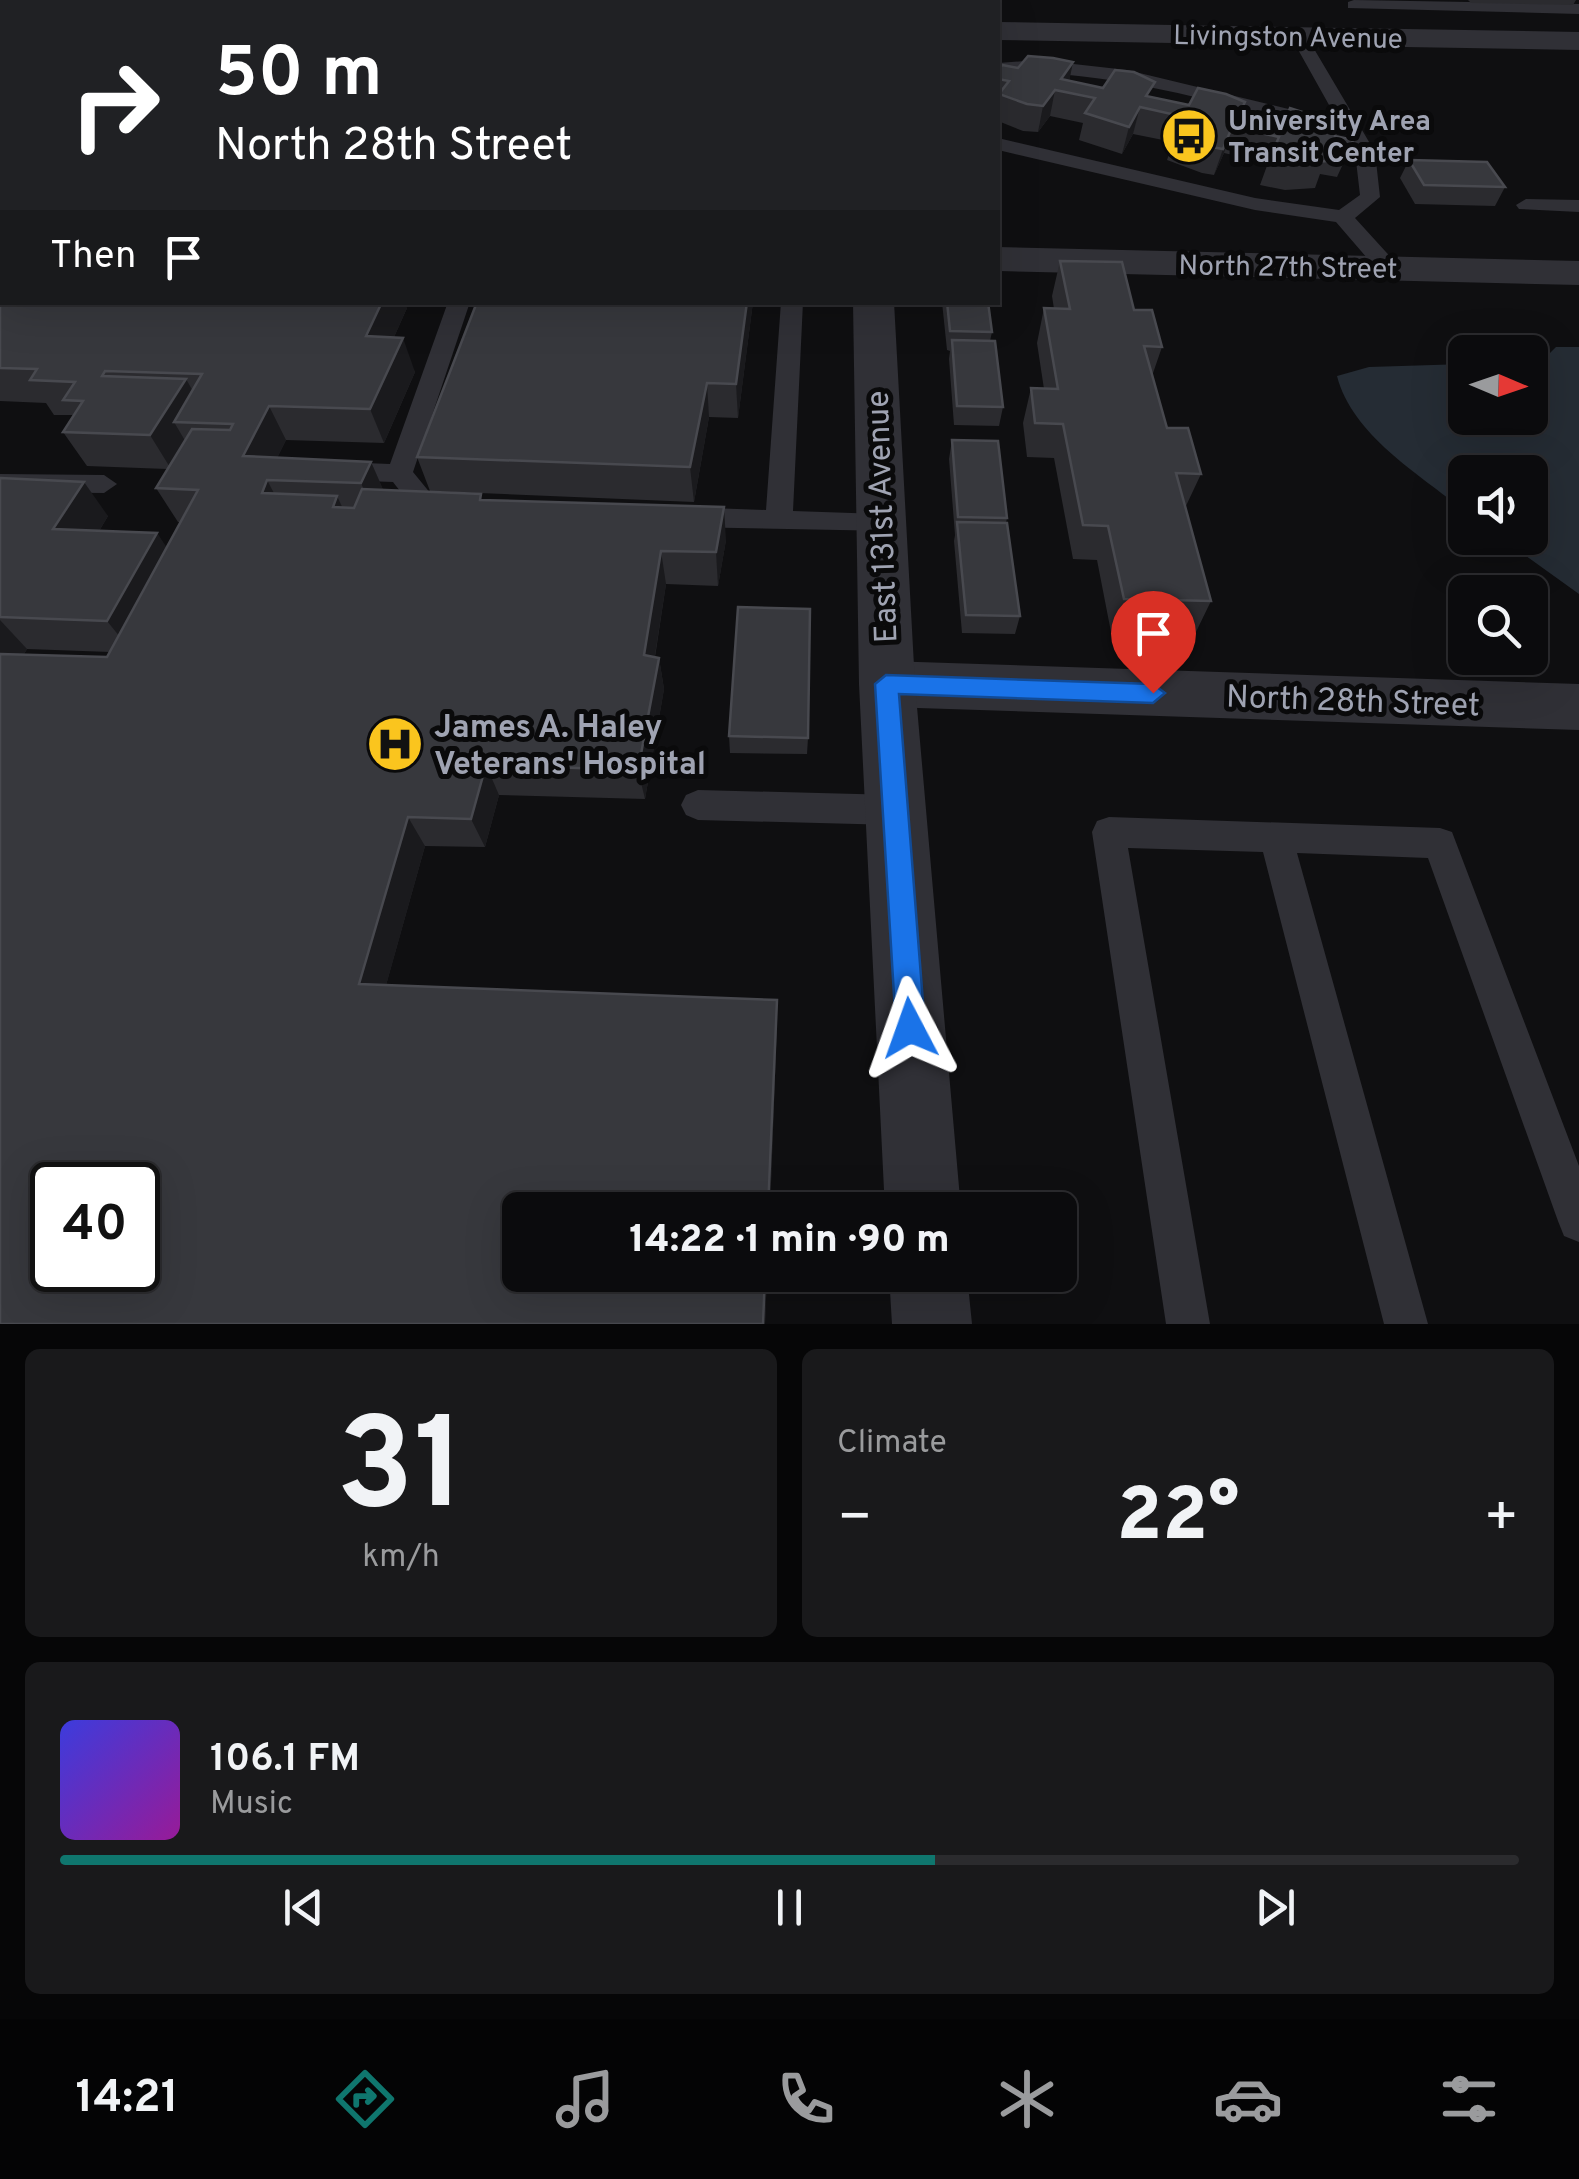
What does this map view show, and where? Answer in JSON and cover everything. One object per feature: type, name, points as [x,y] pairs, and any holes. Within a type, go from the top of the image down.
[{"type":"street","name":"Livingston Avenue","points":[[1000,31],[1579,41]]},
{"type":"street","name":"North 27th Street","points":[[1000,258],[1579,273]]},
{"type":"street","name":"East 131st Avenue","points":[[873,305],[886,684],[923,1192]]},
{"type":"street","name":"North 28th Street","points":[[886,684],[1579,707]]},
{"type":"street","points":[[929,1292],[932,1324]]},
{"type":"lane","points":[[1354,5],[1448,3],[1579,9]]},
{"type":"lane","points":[[1300,37],[1364,152],[1370,198],[1343,217]]},
{"type":"lane","points":[[1000,68],[1026,64],[1080,66],[1351,129]]},
{"type":"lane","points":[[1000,144],[1254,204],[1343,217],[1388,268]]},
{"type":"lane","points":[[1526,205],[1579,206]]},
{"type":"lane","points":[[400,473],[458,305]]},
{"type":"lane","points":[[780,520],[792,305]]},
{"type":"lane","points":[[320,470],[400,473],[423,502],[482,510]]},
{"type":"lane","points":[[0,483],[104,484]]},
{"type":"lane","points":[[661,516],[881,524]]},
{"type":"lane","points":[[698,805],[895,810]]},
{"type":"lane","points":[[1188,1324],[1109,832],[1440,842],[1579,1222]]},
{"type":"lane","points":[[1276,837],[1406,1324]]},
{"type":"shaded area","points":[[1556,347],[1579,347],[1579,594],[1525,555],[1548,555],[1548,455],[1448,455],[1448,498],[1372,435],[1345,397],[1337,376],[1369,367],[1448,365],[1448,435],[1548,435],[1548,355]]},
{"type":"building","points":[[1028,56],[1073,62],[1061,79],[1103,88],[1115,70],[1134,72],[1155,82],[1146,96],[1189,105],[1198,88],[1245,102],[1238,116],[1283,125],[1290,108],[1337,123],[1335,136],[1353,140],[1349,151],[1331,147],[1326,161],[1295,164],[1270,158],[1279,137],[1232,127],[1223,149],[1211,147],[1175,134],[1185,117],[1140,107],[1129,127],[1085,113],[1095,98],[1055,90],[1043,106],[1000,94],[1009,81],[1000,79],[1002,65],[1018,68]]},
{"type":"building","points":[[1409,160],[1487,162],[1505,187],[1424,185]]},
{"type":"building","points":[[1060,261],[1122,262],[1134,310],[1152,310],[1162,347],[1144,346],[1167,428],[1188,428],[1201,474],[1176,473],[1211,601],[1124,599],[1108,526],[1083,525],[1063,424],[1035,423],[1031,388],[1058,389],[1044,308],[1070,309]]},
{"type":"building","name":"James A. Haley Veterans' Hospital","points":[[0,305],[381,305],[366,336],[403,338],[370,409],[269,406],[243,456],[371,462],[361,483],[267,480],[262,493],[337,496],[333,507],[354,508],[362,489],[481,494],[480,500],[724,507],[716,552],[661,551],[644,655],[659,658],[638,770],[486,765],[471,819],[408,817],[359,984],[777,1000],[769,1192],[502,1192],[502,1292],[764,1292],[763,1324],[0,1324],[0,654],[107,657],[198,490],[156,488],[192,429],[230,430],[233,424],[174,422],[202,374],[105,371],[102,376],[186,379],[150,435],[63,432],[83,401],[63,400],[75,382],[30,380],[37,369],[0,368]]},
{"type":"building","points":[[476,305],[747,305],[736,384],[707,383],[690,467],[417,457]]},
{"type":"building","points":[[947,305],[988,305],[992,332],[950,331]]},
{"type":"building","points":[[952,340],[995,341],[1003,407],[957,406]]},
{"type":"building","points":[[952,440],[998,441],[1007,518],[958,517]]},
{"type":"building","points":[[0,478],[84,482],[53,529],[157,533],[107,621],[0,617]]},
{"type":"building","points":[[957,522],[1007,523],[1020,616],[966,615]]},
{"type":"building","points":[[738,607],[810,609],[808,738],[729,736]]},
{"type":"place","name":"University Area Transit Center","points":[[1189,136]]},
{"type":"place","name":"James A. Haley Veterans' Hospital","points":[[395,744]]},
{"type":"route","points":[[910,1028],[886,684],[1153,693]]}]
